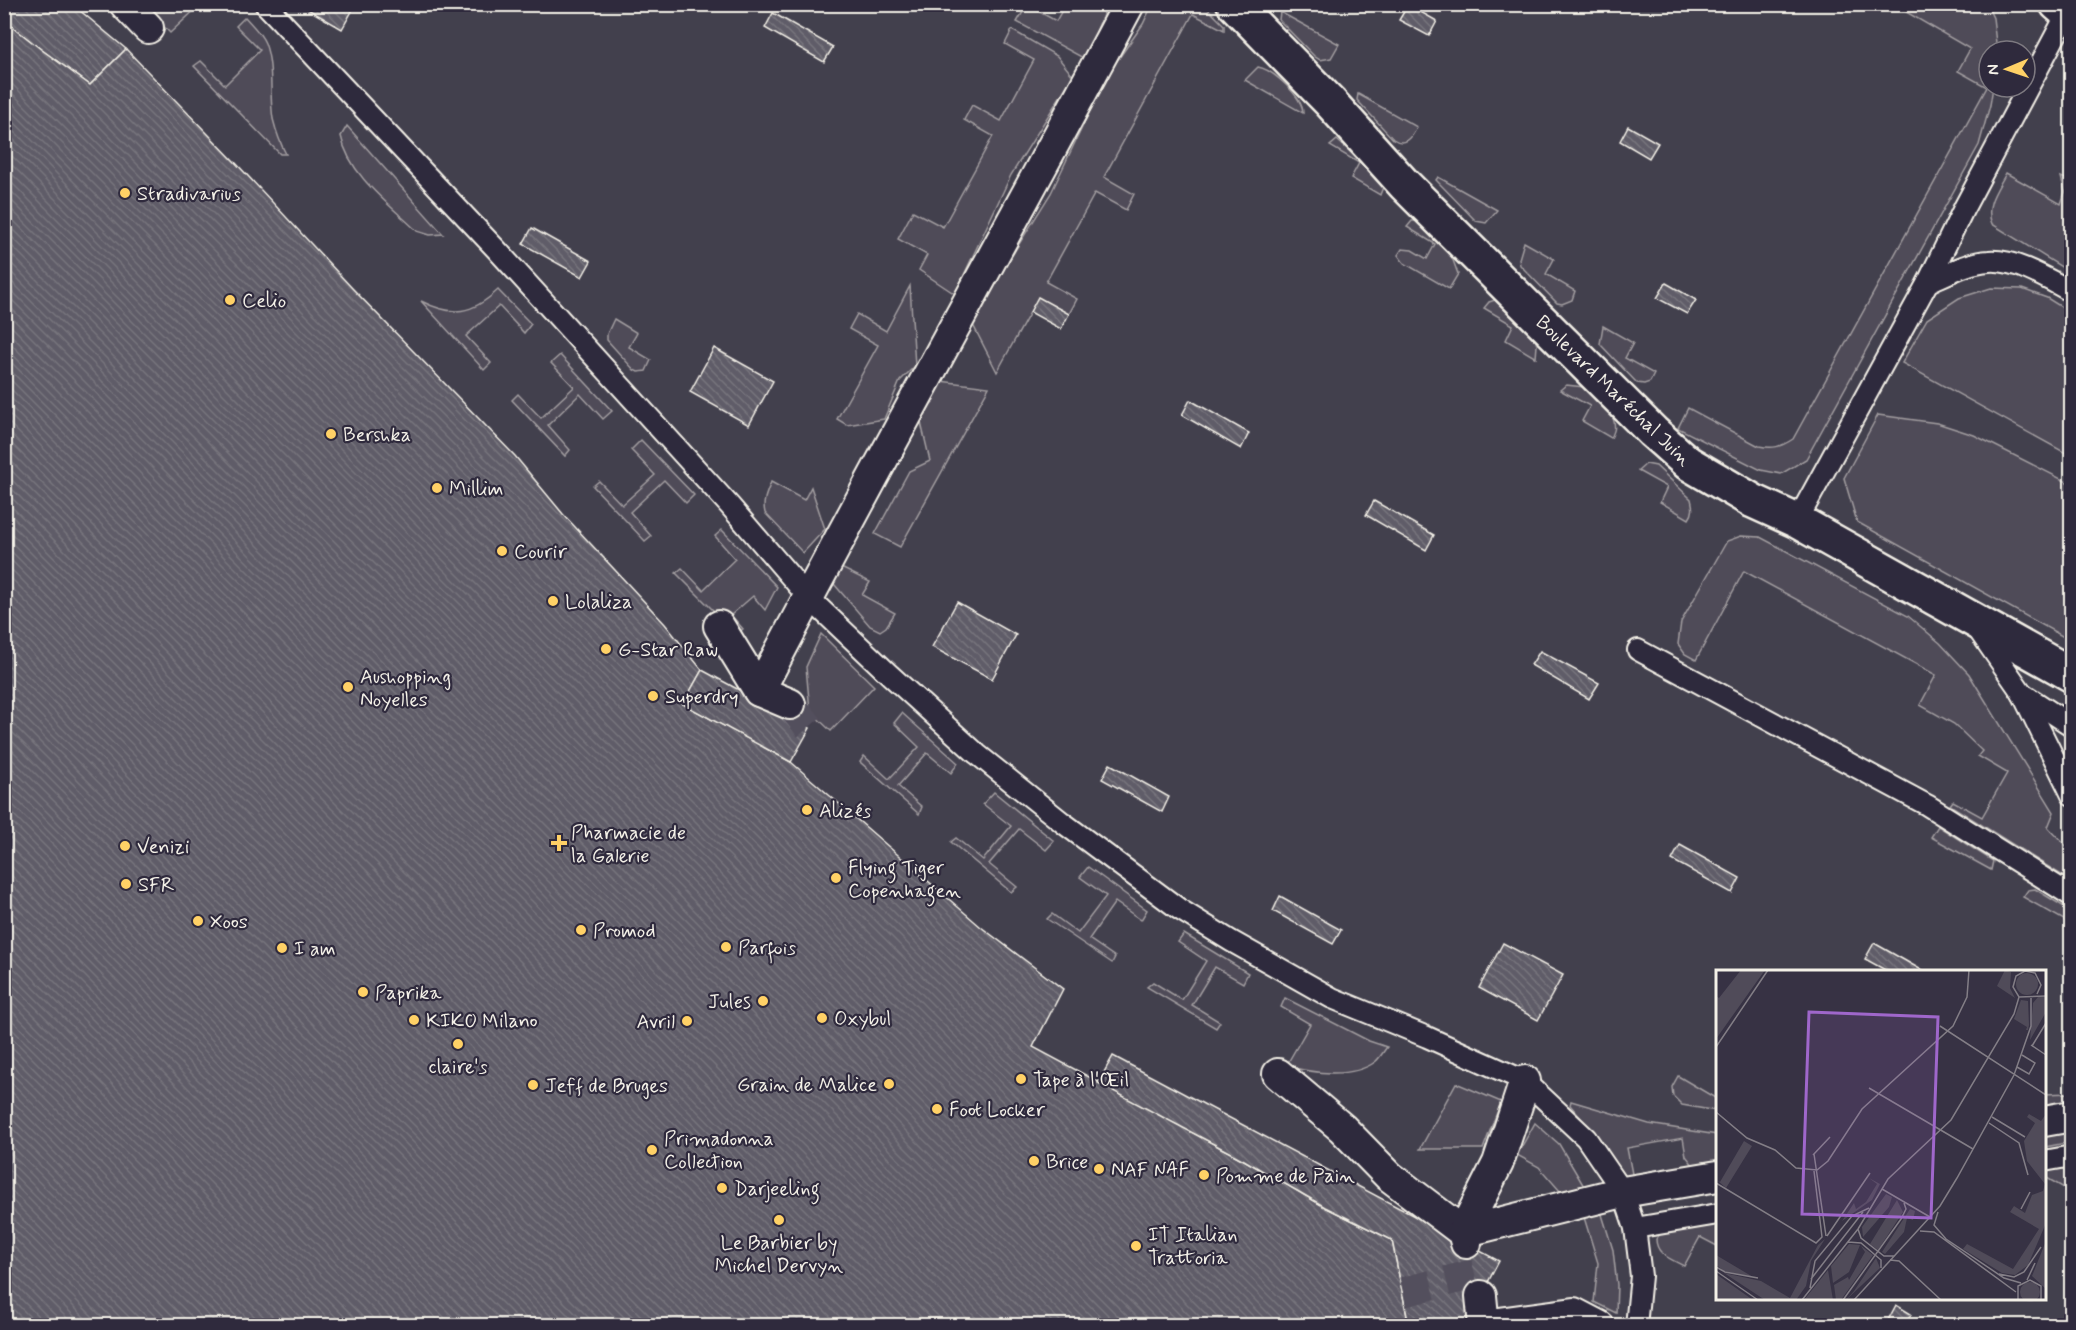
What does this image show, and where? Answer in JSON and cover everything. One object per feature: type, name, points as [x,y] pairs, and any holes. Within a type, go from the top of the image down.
[{"type":"street","points":[[125,4],[148,27]]},
{"type":"street","points":[[759,691],[1129,4]]},
{"type":"street","name":"Boulevard Maréchal Juin","points":[[1234,4],[1330,102],[1404,184],[1688,464],[1753,501],[1797,521],[2072,675]]},
{"type":"street","points":[[719,626],[759,691],[790,704]]},
{"type":"street","points":[[1278,1074],[1342,1128],[1389,1176],[1465,1238]]},
{"type":"street","points":[[1465,1238],[1498,1163],[1526,1081]]},
{"type":"street","points":[[2046,1121],[2072,1116]]},
{"type":"street","points":[[1465,1238],[1623,1192],[1716,1176]]},
{"type":"street","points":[[1483,1316],[1574,1313],[1599,1326]]},
{"type":"lane","points":[[265,4],[497,250],[730,506],[808,597],[977,754],[1062,822],[1179,909],[1230,941],[1332,998],[1526,1081],[1586,1138],[1623,1192],[1635,1228],[1641,1276],[1636,1326]]},
{"type":"lane","points":[[1797,521],[1928,282],[1964,207],[2065,12]]},
{"type":"lane","points":[[1928,282],[1990,260],[2012,264],[2037,273],[2072,292]]},
{"type":"lane","points":[[1970,617],[2022,693],[2072,795]]},
{"type":"lane","points":[[1638,650],[1927,806],[2072,896]]},
{"type":"lane","points":[[2022,693],[2072,726]]},
{"type":"lane","points":[[2046,1161],[2072,1156]]},
{"type":"lane","points":[[1635,1228],[1716,1214]]},
{"type":"shaded area","points":[[5,5],[2071,5],[2071,1325],[5,1325]]},
{"type":"shaded area","points":[[151,5],[200,5],[170,33],[150,12]]},
{"type":"shaded area","points":[[1027,5],[1056,21],[1065,5],[1107,5],[1085,59],[1017,22]]},
{"type":"shaded area","points":[[1152,5],[1204,5],[1224,25],[1224,30],[1193,14],[1104,177],[1134,194],[1126,210],[1095,193],[1046,282],[1077,299],[1069,314],[1038,298],[997,372],[971,321],[1051,193],[1107,75],[1143,24]]},
{"type":"shaded area","points":[[1903,5],[1987,5],[1993,18],[1996,39],[1977,39],[1977,81],[1958,71],[1970,49],[1901,9]]},
{"type":"shaded area","points":[[1280,12],[1339,44],[1331,58],[1320,60],[1315,57],[1279,20]]},
{"type":"shaded area","points":[[245,17],[261,36],[268,52],[273,119],[286,154],[280,154],[194,66],[201,61],[225,85],[260,50],[236,26]]},
{"type":"shaded area","points":[[1012,30],[1057,56],[1073,76],[1011,175],[955,294],[919,270],[927,255],[898,239],[913,211],[943,227],[993,136],[964,120],[972,105],[1001,121],[1034,60],[1005,44]]},
{"type":"shaded area","points":[[1258,67],[1271,73],[1286,85],[1298,99],[1303,113],[1245,80]]},
{"type":"shaded area","points":[[1358,94],[1417,127],[1413,135],[1405,142],[1393,139],[1357,100]]},
{"type":"shaded area","points":[[1980,99],[1991,99],[1979,145],[1806,459],[1781,474],[1761,470],[1678,428],[1688,408],[1759,446],[1777,447],[1793,439]]},
{"type":"shaded area","points":[[347,126],[443,234],[430,235],[417,231],[361,176],[345,150],[341,136]]},
{"type":"shaded area","points":[[1337,140],[1381,180],[1383,187],[1380,195],[1351,178],[1359,163],[1330,146]]},
{"type":"shaded area","points":[[2006,173],[2061,204],[2065,192],[2061,177],[2071,181],[2071,273],[1992,224],[1991,204]]},
{"type":"shaded area","points":[[1438,177],[1497,210],[1486,223],[1476,221],[1436,180]]},
{"type":"shaded area","points":[[1412,221],[1417,221],[1450,252],[1458,274],[1449,289],[1404,263],[1398,255],[1402,249],[1412,250],[1427,259],[1435,244],[1407,227]]},
{"type":"shaded area","points":[[1524,242],[1554,259],[1546,274],[1575,291],[1572,300],[1562,304],[1557,303],[1520,265],[1519,259]]},
{"type":"shaded area","points":[[910,286],[915,366],[900,381],[884,419],[847,425],[837,419],[878,345],[849,329],[857,314],[886,331]]},
{"type":"shaded area","points":[[1991,288],[2022,289],[2047,298],[2071,313],[2071,456],[1902,363],[1927,319],[1959,298]]},
{"type":"shaded area","points":[[498,290],[531,324],[524,333],[499,306],[466,336],[491,363],[484,370],[421,301],[443,309],[462,310],[479,304]]},
{"type":"shaded area","points":[[1495,300],[1534,336],[1537,345],[1536,358],[1506,340],[1513,325],[1484,308],[1489,302]]},
{"type":"shaded area","points":[[614,319],[637,333],[629,347],[651,360],[646,371],[634,370],[607,340],[607,334]]},
{"type":"shaded area","points":[[1603,326],[1633,343],[1625,358],[1654,374],[1650,382],[1637,383],[1600,344]]},
{"type":"shaded area","points":[[560,355],[612,411],[603,419],[580,394],[548,425],[570,450],[565,456],[512,400],[518,394],[541,418],[574,387],[551,363]]},
{"type":"shaded area","points":[[940,381],[989,387],[900,547],[875,534],[909,471],[930,461],[919,414],[933,402]]},
{"type":"shaded area","points":[[1566,385],[1584,387],[1613,418],[1615,428],[1611,438],[1582,421],[1590,406],[1560,390]]},
{"type":"shaded area","points":[[1878,415],[1937,423],[1974,435],[2071,484],[2071,641],[1857,522],[1844,478]]},
{"type":"shaded area","points":[[641,440],[694,495],[686,503],[664,480],[630,512],[651,536],[645,541],[593,486],[599,481],[622,505],[655,475],[631,450]]},
{"type":"shaded area","points":[[1646,464],[1656,466],[1691,499],[1693,509],[1689,519],[1660,502],[1667,487],[1638,471]]},
{"type":"shaded area","points":[[771,482],[804,500],[811,487],[825,529],[803,553],[765,513],[765,501]]},
{"type":"shaded area","points":[[722,530],[777,587],[765,610],[753,596],[731,615],[743,629],[737,634],[676,573],[682,568],[703,590],[735,559],[715,536]]},
{"type":"shaded area","points":[[1741,536],[1760,537],[1908,616],[1940,643],[1969,674],[2054,812],[2048,827],[2071,851],[2071,881],[1950,805],[1953,801],[1982,817],[2007,773],[1978,756],[1982,751],[1954,724],[1920,705],[1936,675],[1744,571],[1696,660],[1685,654],[1678,644],[1681,622],[1727,541]]},
{"type":"shaded area","points":[[837,566],[870,582],[862,595],[895,613],[886,627],[880,631],[870,626],[834,584]]},
{"type":"shaded area","points":[[821,634],[874,686],[831,731],[810,711],[806,667]]},
{"type":"shaded area","points":[[902,713],[958,763],[951,773],[927,753],[898,786],[922,807],[919,814],[860,762],[864,756],[889,779],[919,747],[894,723]]},
{"type":"shaded area","points":[[994,792],[1054,841],[1046,850],[1019,829],[989,864],[1017,887],[1011,892],[951,842],[956,838],[983,860],[1011,826],[983,804]]},
{"type":"shaded area","points":[[1938,826],[1993,861],[1991,870],[1931,837]]},
{"type":"shaded area","points":[[1088,867],[1147,910],[1141,920],[1115,902],[1089,939],[1115,957],[1112,963],[1047,919],[1052,914],[1078,933],[1106,896],[1080,877]]},
{"type":"shaded area","points":[[2035,889],[2071,911],[2071,924],[2023,897],[2028,890]]},
{"type":"shaded area","points":[[1184,934],[1248,973],[1243,983],[1215,967],[1192,1005],[1220,1022],[1216,1028],[1147,987],[1153,982],[1182,1000],[1206,961],[1178,942]]},
{"type":"shaded area","points":[[1285,998],[1369,1041],[1387,1047],[1375,1062],[1355,1071],[1332,1073],[1286,1066],[1310,1024],[1281,1007]]},
{"type":"shaded area","points":[[1678,1076],[1716,1098],[1716,1111],[1682,1105],[1673,1096],[1672,1087]]},
{"type":"shaded area","points":[[1456,1083],[1501,1102],[1483,1149],[1420,1149]]},
{"type":"shaded area","points":[[2071,1093],[2071,1104],[2046,1108],[2046,1094]]},
{"type":"shaded area","points":[[1571,1101],[1649,1124],[1716,1135],[1716,1166],[1697,1170],[1686,1156],[1683,1138],[1627,1148],[1633,1179],[1621,1180],[1607,1149],[1570,1105]]},
{"type":"shaded area","points":[[1535,1123],[1559,1144],[1585,1188],[1560,1191],[1539,1167],[1517,1155]]},
{"type":"shaded area","points":[[2071,1128],[2071,1142],[2046,1147],[2046,1132]]},
{"type":"shaded area","points":[[2071,1167],[2071,1192],[2046,1178],[2046,1171]]},
{"type":"shaded area","points":[[1600,1208],[1613,1250],[1617,1285],[1616,1313],[1594,1302],[1598,1263],[1583,1214]]},
{"type":"shaded area","points":[[1716,1223],[1716,1245],[1700,1237],[1684,1266],[1661,1253],[1656,1239],[1662,1232]]},
{"type":"building","points":[[4,4],[72,4],[126,49],[90,85],[4,20]]},
{"type":"building","points":[[299,4],[356,4],[342,29]]},
{"type":"building","points":[[1408,5],[1437,21],[1429,36],[1399,20]]},
{"type":"building","points":[[773,13],[833,47],[824,62],[765,28]]},
{"type":"building","name":"Aushopping Noyelles","points":[[4,20],[90,85],[126,49],[515,456],[563,514],[665,624],[702,670],[683,704],[791,762],[981,927],[1063,989],[1033,1047],[1244,1160],[1325,1207],[1392,1240],[1409,1326],[4,1326]]},
{"type":"building","points":[[1628,126],[1658,143],[1649,158],[1620,141]]},
{"type":"building","points":[[532,228],[591,261],[582,277],[523,244]]},
{"type":"building","points":[[1666,283],[1696,300],[1687,314],[1657,298]]},
{"type":"building","points":[[1038,297],[1069,314],[1061,329],[1030,312]]},
{"type":"building","points":[[714,348],[773,381],[749,425],[690,392]]},
{"type":"building","points":[[1190,400],[1249,433],[1241,449],[1182,415]]},
{"type":"building","points":[[1374,501],[1434,535],[1426,550],[1366,515]]},
{"type":"building","points":[[957,602],[1016,635],[992,679],[932,647]]},
{"type":"building","points":[[1540,651],[1599,683],[1589,699],[1531,665]]},
{"type":"building","points":[[702,670],[810,728],[791,762],[683,704]]},
{"type":"building","points":[[1110,764],[1169,797],[1162,812],[1102,779]]},
{"type":"building","points":[[1680,845],[1740,878],[1732,893],[1672,860]]},
{"type":"building","points":[[1280,896],[1341,930],[1333,944],[1273,911]]},
{"type":"building","points":[[1503,943],[1563,975],[1538,1020],[1479,988]]},
{"type":"building","points":[[1874,943],[1921,970],[1885,970],[1865,959]]},
{"type":"building","points":[[1113,1056],[1499,1261],[1465,1326],[1409,1326],[1392,1240],[1325,1207],[1244,1160],[1098,1083]]},
{"type":"building","points":[[1896,1305],[1911,1314],[1905,1326],[1885,1326]]},
{"type":"tunnel","points":[[790,704],[810,728]]},
{"type":"tunnel","points":[[1403,1292],[1475,1274]]},
{"type":"place","name":"Stradivarius","points":[[125,193]]},
{"type":"place","name":"Celio","points":[[230,300]]},
{"type":"place","name":"Bershka","points":[[331,434]]},
{"type":"place","name":"Millim","points":[[437,488]]},
{"type":"place","name":"Courir","points":[[502,551]]},
{"type":"place","name":"Lolaliza","points":[[553,601]]},
{"type":"place","name":"G-Star Raw","points":[[606,649]]},
{"type":"place","name":"Aushopping Noyelles","points":[[348,687]]},
{"type":"place","name":"Superdry","points":[[653,696]]},
{"type":"place","name":"Alizés","points":[[807,810]]},
{"type":"place","name":"Pharmacie de la Galerie","points":[[559,843]]},
{"type":"place","name":"Venizi","points":[[125,846]]},
{"type":"place","name":"Flying Tiger Copenhagen","points":[[836,878]]},
{"type":"place","name":"SFR","points":[[126,884]]},
{"type":"place","name":"Xoos","points":[[198,921]]},
{"type":"place","name":"Promod","points":[[581,930]]},
{"type":"place","name":"Parfois","points":[[726,947]]},
{"type":"place","name":"I am","points":[[282,948]]},
{"type":"place","name":"Paprika","points":[[363,992]]},
{"type":"place","name":"Jules","points":[[763,1001]]},
{"type":"place","name":"Oxybul","points":[[822,1018]]},
{"type":"place","name":"KIKO Milano","points":[[414,1020]]},
{"type":"place","name":"Avril","points":[[687,1021]]},
{"type":"place","name":"claire's","points":[[458,1044]]},
{"type":"place","name":"Tape à l'Œil","points":[[1021,1079]]},
{"type":"place","name":"Grain de Malice","points":[[889,1084]]},
{"type":"place","name":"Jeff de Bruges","points":[[533,1085]]},
{"type":"place","name":"Foot Locker","points":[[937,1109]]},
{"type":"place","name":"Primadonna Collection","points":[[652,1150]]},
{"type":"place","name":"Brice","points":[[1034,1161]]},
{"type":"place","name":"NAF NAF","points":[[1099,1169]]},
{"type":"place","name":"Pomme de Pain","points":[[1204,1175]]},
{"type":"place","name":"Darjeeling","points":[[722,1188]]},
{"type":"place","name":"Le Barbier by Michel Dervyn","points":[[779,1220]]},
{"type":"place","name":"IT Italian Trattoria","points":[[1136,1246]]}]
